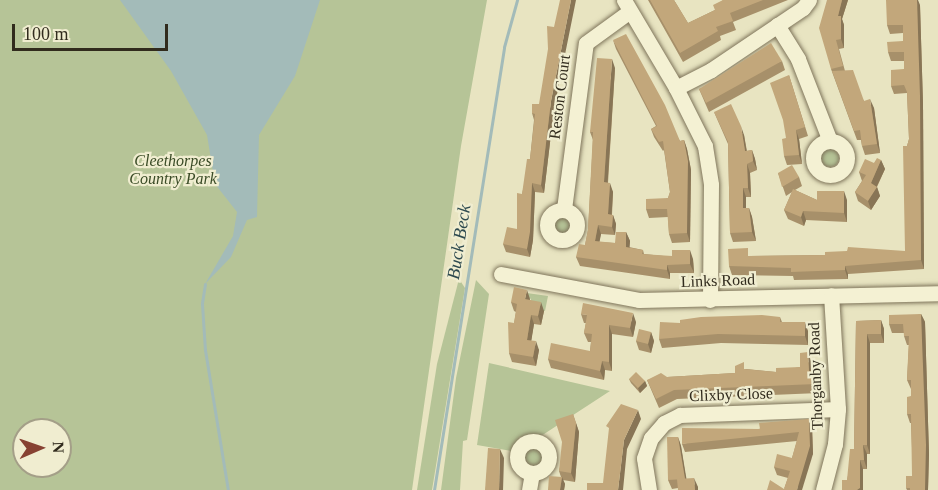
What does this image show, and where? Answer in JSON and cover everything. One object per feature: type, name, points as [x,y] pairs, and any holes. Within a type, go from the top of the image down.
[{"type":"street","points":[[676,88],[711,70],[809,0]]},
{"type":"street","points":[[627,6],[676,88],[705,146],[711,170],[710,300]]},
{"type":"street","name":"Reston Court","points":[[564,209],[586,43],[627,6]]},
{"type":"street","points":[[777,25],[798,59],[830,141]]},
{"type":"street","name":"Links Road","points":[[501,274],[639,300],[938,293]]},
{"type":"street","name":"Thorganby Road","points":[[823,490],[836,444],[838,409],[831,295]]},
{"type":"street","name":"Clixby Close","points":[[649,490],[644,458],[651,438],[664,423],[680,416],[838,409]]},
{"type":"street","points":[[529,490],[532,474]]},
{"type":"green space","name":"Cleethorpes Country Park","points":[[0,0],[487,0],[461,146],[412,490],[0,490]]},
{"type":"green space","points":[[830,149],[836,152],[839,158],[836,164],[830,167],[824,164],[821,158],[824,152]]},
{"type":"green space","points":[[558,215],[566,215],[572,221],[572,229],[566,235],[558,235],[552,229],[552,221]]},
{"type":"green space","points":[[459,279],[465,288],[432,490],[417,490],[437,364]]},
{"type":"green space","points":[[476,280],[489,294],[467,440],[463,441],[460,490],[441,490],[456,378]]},
{"type":"green space","points":[[527,293],[548,296],[545,311],[529,308],[531,299],[527,297]]},
{"type":"green space","points":[[489,363],[610,391],[541,436],[520,437],[511,451],[477,445]]},
{"type":"green space","points":[[534,446],[541,449],[544,456],[541,463],[534,466],[527,463],[524,456],[527,449]]},
{"type":"water","points":[[120,0],[320,0],[295,76],[259,135],[257,217],[247,220],[231,257],[205,284],[233,236],[237,212],[215,184],[207,135],[171,71]]},
{"type":"building","points":[[560,0],[571,0],[551,101],[541,185],[532,183],[527,249],[503,244],[507,227],[517,229],[517,193],[522,194],[527,159],[530,159],[535,114],[532,113],[532,104],[539,104],[548,49],[547,26],[554,27]]},
{"type":"building","points":[[650,0],[674,0],[688,23],[715,10],[713,5],[723,0],[763,0],[730,13],[733,21],[716,27],[718,31],[680,53]]},
{"type":"building","points":[[827,0],[842,0],[838,16],[841,16],[841,39],[836,40],[843,66],[831,69],[819,28]]},
{"type":"building","points":[[886,0],[917,0],[921,260],[845,266],[845,270],[791,272],[791,268],[729,266],[728,249],[748,248],[748,256],[825,255],[825,252],[847,251],[848,247],[905,251],[903,146],[907,146],[909,139],[907,92],[904,85],[891,86],[891,70],[904,69],[904,52],[888,52],[887,42],[903,41],[903,25],[887,25]]},
{"type":"building","points":[[626,34],[665,105],[680,141],[684,140],[688,161],[687,233],[669,234],[667,209],[646,209],[646,199],[668,198],[670,192],[663,141],[659,142],[651,129],[657,126],[613,40]]},
{"type":"building","points":[[771,43],[782,61],[706,103],[699,89]]},
{"type":"building","points":[[597,58],[612,59],[604,182],[610,183],[608,214],[613,215],[612,227],[598,225],[595,241],[615,243],[616,232],[626,232],[626,247],[643,250],[642,254],[672,256],[672,250],[690,250],[690,264],[667,265],[667,270],[576,257],[579,244],[585,245],[588,230],[593,132],[590,132]]},
{"type":"building","points":[[853,70],[864,101],[870,99],[877,144],[862,146],[860,130],[854,131],[832,71]]},
{"type":"building","points":[[789,75],[805,127],[796,130],[799,155],[784,156],[782,139],[786,138],[783,120],[770,83]]},
{"type":"building","points":[[731,104],[741,126],[745,151],[752,150],[753,161],[747,164],[748,188],[743,188],[743,208],[749,208],[752,232],[730,233],[728,142],[714,112]]},
{"type":"building","points":[[877,158],[881,160],[871,183],[877,187],[868,201],[855,192],[866,175],[859,172],[865,159],[874,163]]},
{"type":"building","points":[[792,165],[799,177],[782,187],[778,173]]},
{"type":"building","points":[[793,189],[817,200],[817,191],[844,191],[844,213],[803,211],[801,217],[784,210]]},
{"type":"building","points":[[514,287],[527,290],[525,299],[541,302],[538,316],[531,315],[527,340],[536,341],[533,357],[509,353],[508,322],[514,323],[517,304],[511,302]]},
{"type":"building","points":[[583,303],[633,313],[630,328],[609,325],[609,362],[602,361],[600,371],[548,359],[551,343],[590,351],[592,334],[584,333],[587,315],[581,314]]},
{"type":"building","points":[[921,314],[926,445],[925,490],[910,490],[906,488],[906,476],[912,476],[911,414],[907,414],[907,397],[911,396],[911,380],[907,380],[909,336],[904,336],[903,324],[889,324],[889,315]]},
{"type":"building","points":[[762,315],[780,317],[780,322],[805,322],[805,336],[718,334],[659,339],[660,322],[680,323],[680,320],[701,317]]},
{"type":"building","points":[[881,320],[881,334],[867,334],[867,445],[863,445],[864,460],[860,460],[860,488],[842,490],[842,480],[847,480],[850,449],[854,449],[856,321]]},
{"type":"building","points":[[639,329],[651,332],[648,344],[636,341]]},
{"type":"building","points":[[808,352],[809,371],[815,371],[816,384],[674,390],[656,399],[647,380],[661,373],[667,377],[735,373],[735,366],[744,362],[744,369],[776,372],[776,368],[800,367],[800,353]]},
{"type":"building","points":[[636,372],[645,381],[638,388],[629,379]]},
{"type":"building","points":[[621,404],[638,410],[624,440],[618,490],[587,490],[587,483],[603,483],[609,428],[606,426]]},
{"type":"building","points":[[573,414],[576,423],[571,473],[559,471],[562,442],[555,420]]},
{"type":"building","points":[[809,419],[810,446],[797,490],[767,490],[770,480],[784,489],[790,471],[774,467],[777,454],[792,458],[799,432],[682,444],[682,428],[760,429],[759,423]]},
{"type":"building","points":[[667,437],[678,437],[685,479],[668,480]]},
{"type":"building","points":[[488,448],[500,449],[499,490],[485,490]]},
{"type":"building","points":[[549,476],[562,477],[560,490],[548,490]]},
{"type":"building","points":[[694,478],[695,490],[678,490],[677,479]]},
{"type":"waterway","name":"Buck Beck","points":[[434,490],[504,47],[517,0]]},
{"type":"waterway","points":[[205,284],[202,304],[205,350],[228,490]]}]
